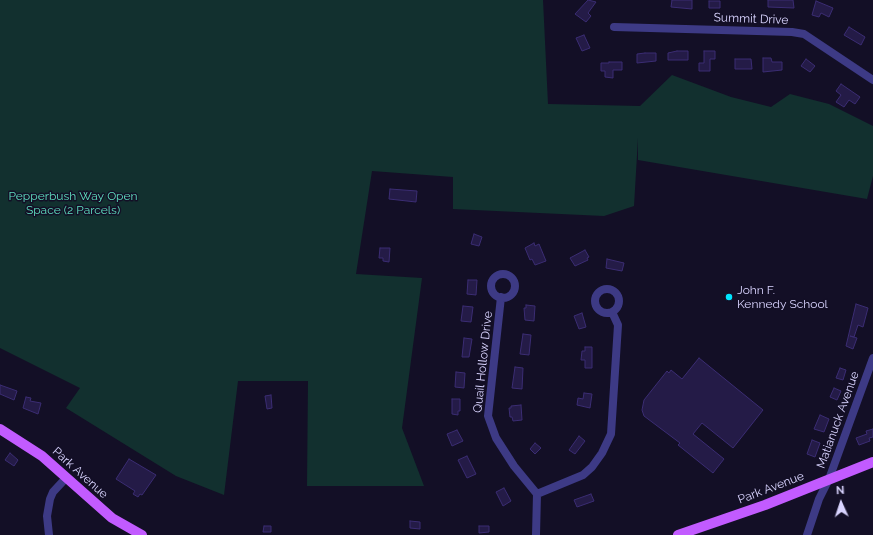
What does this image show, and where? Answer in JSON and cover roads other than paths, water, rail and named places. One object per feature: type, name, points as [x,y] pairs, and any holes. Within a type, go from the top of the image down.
[{"type":"main road","name":"Park Avenue","points":[[0,429],[30,447],[112,518],[142,535]]},
{"type":"main road","name":"Park Avenue","points":[[678,535],[766,505],[873,462]]},
{"type":"street","name":"Summit Drive","points":[[614,27],[792,32],[804,34],[873,80]]},
{"type":"street","name":"Quail Hollow Drive","points":[[501,297],[488,416],[496,438],[514,466],[537,494]]},
{"type":"street","points":[[536,535],[537,494],[588,471],[602,453],[611,434],[618,325],[612,312]]},
{"type":"street","name":"Matianuck Avenue","points":[[807,535],[819,499],[829,479],[873,358]]},
{"type":"street","points":[[49,535],[47,516],[50,499],[53,492],[66,478]]},
{"type":"place","name":"John F. Kennedy School","points":[[729,297]]},
{"type":"park label","name":"Pepperbush Way Open Space (2 Parcels)","points":[[73,203]]}]
